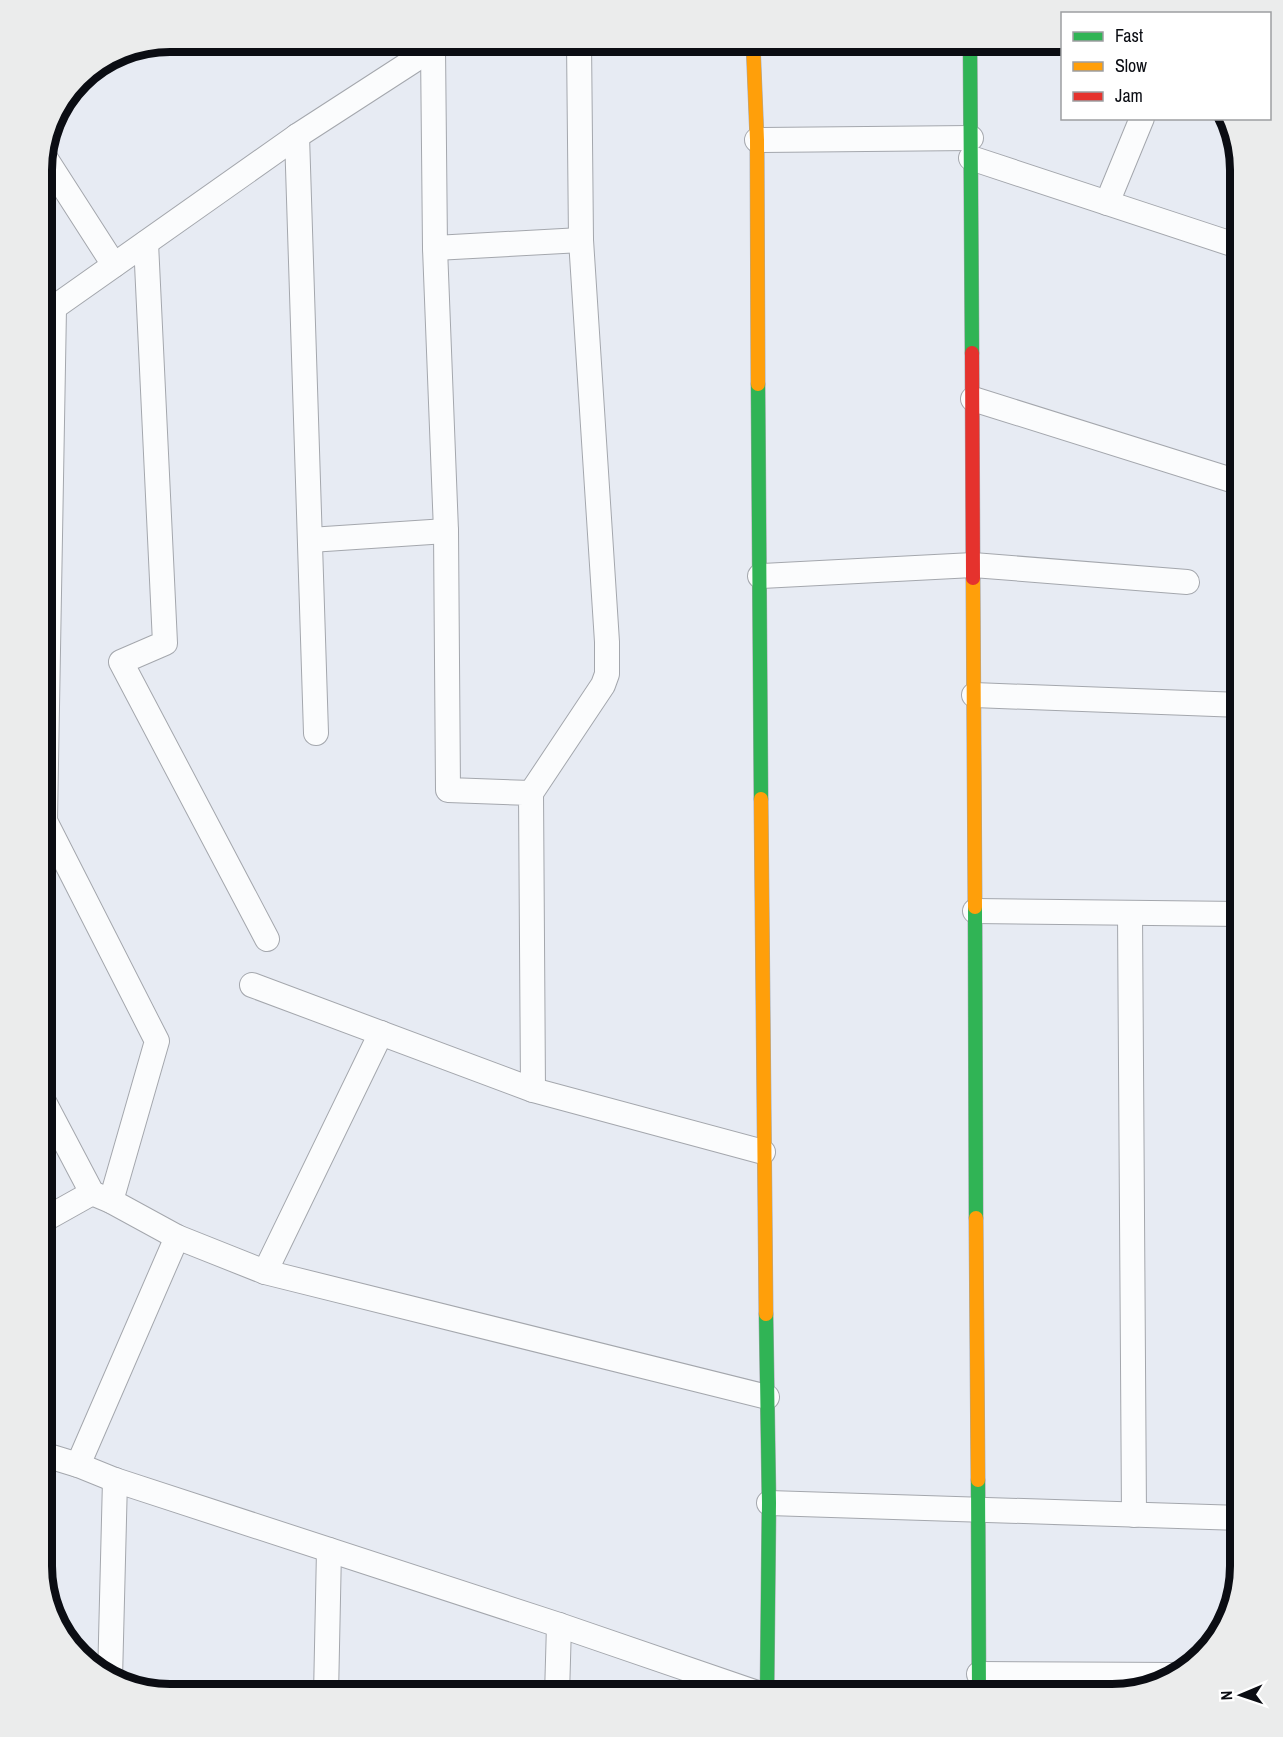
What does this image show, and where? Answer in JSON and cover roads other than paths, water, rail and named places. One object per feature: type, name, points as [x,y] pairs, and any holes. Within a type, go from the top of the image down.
[{"type":"street","points":[[53,309],[297,136],[422,52]]},
{"type":"street","points":[[433,52],[435,248],[446,531],[448,790],[531,793]]},
{"type":"street","points":[[533,1090],[531,793],[591,704],[607,674],[607,642],[582,240],[579,52]]},
{"type":"street","points":[[753,53],[757,140],[763,1152],[769,1503],[765,1684]]},
{"type":"street","points":[[970,53],[979,1684]]},
{"type":"street","points":[[1107,203],[1141,120]]},
{"type":"street","points":[[297,136],[316,733]]},
{"type":"street","points":[[757,140],[971,148],[1107,203],[1230,243]]},
{"type":"street","points":[[53,170],[114,265]]},
{"type":"street","points":[[435,248],[582,240]]},
{"type":"street","points":[[146,243],[165,643],[121,662],[267,939]]},
{"type":"street","points":[[973,399],[1230,480]]},
{"type":"street","points":[[310,540],[446,531]]},
{"type":"street","points":[[760,576],[973,565],[1187,582]]},
{"type":"street","points":[[974,695],[1230,705]]},
{"type":"street","points":[[52,1217],[101,1197],[157,1041],[53,836]]},
{"type":"street","points":[[975,911],[1230,914]]},
{"type":"street","points":[[1130,913],[1134,1515]]},
{"type":"street","points":[[252,985],[533,1090],[763,1152]]},
{"type":"street","points":[[265,1272],[381,1033]]},
{"type":"street","points":[[52,1115],[101,1197],[177,1237],[265,1272],[767,1397]]},
{"type":"street","points":[[78,1465],[177,1237]]},
{"type":"street","points":[[52,1457],[115,1480],[733,1684]]},
{"type":"street","points":[[110,1668],[115,1480]]},
{"type":"street","points":[[769,1503],[1230,1518]]},
{"type":"street","points":[[326,1684],[329,1550]]},
{"type":"street","points":[[557,1684],[559,1625]]},
{"type":"street","points":[[999,1684],[1158,1676]]}]
